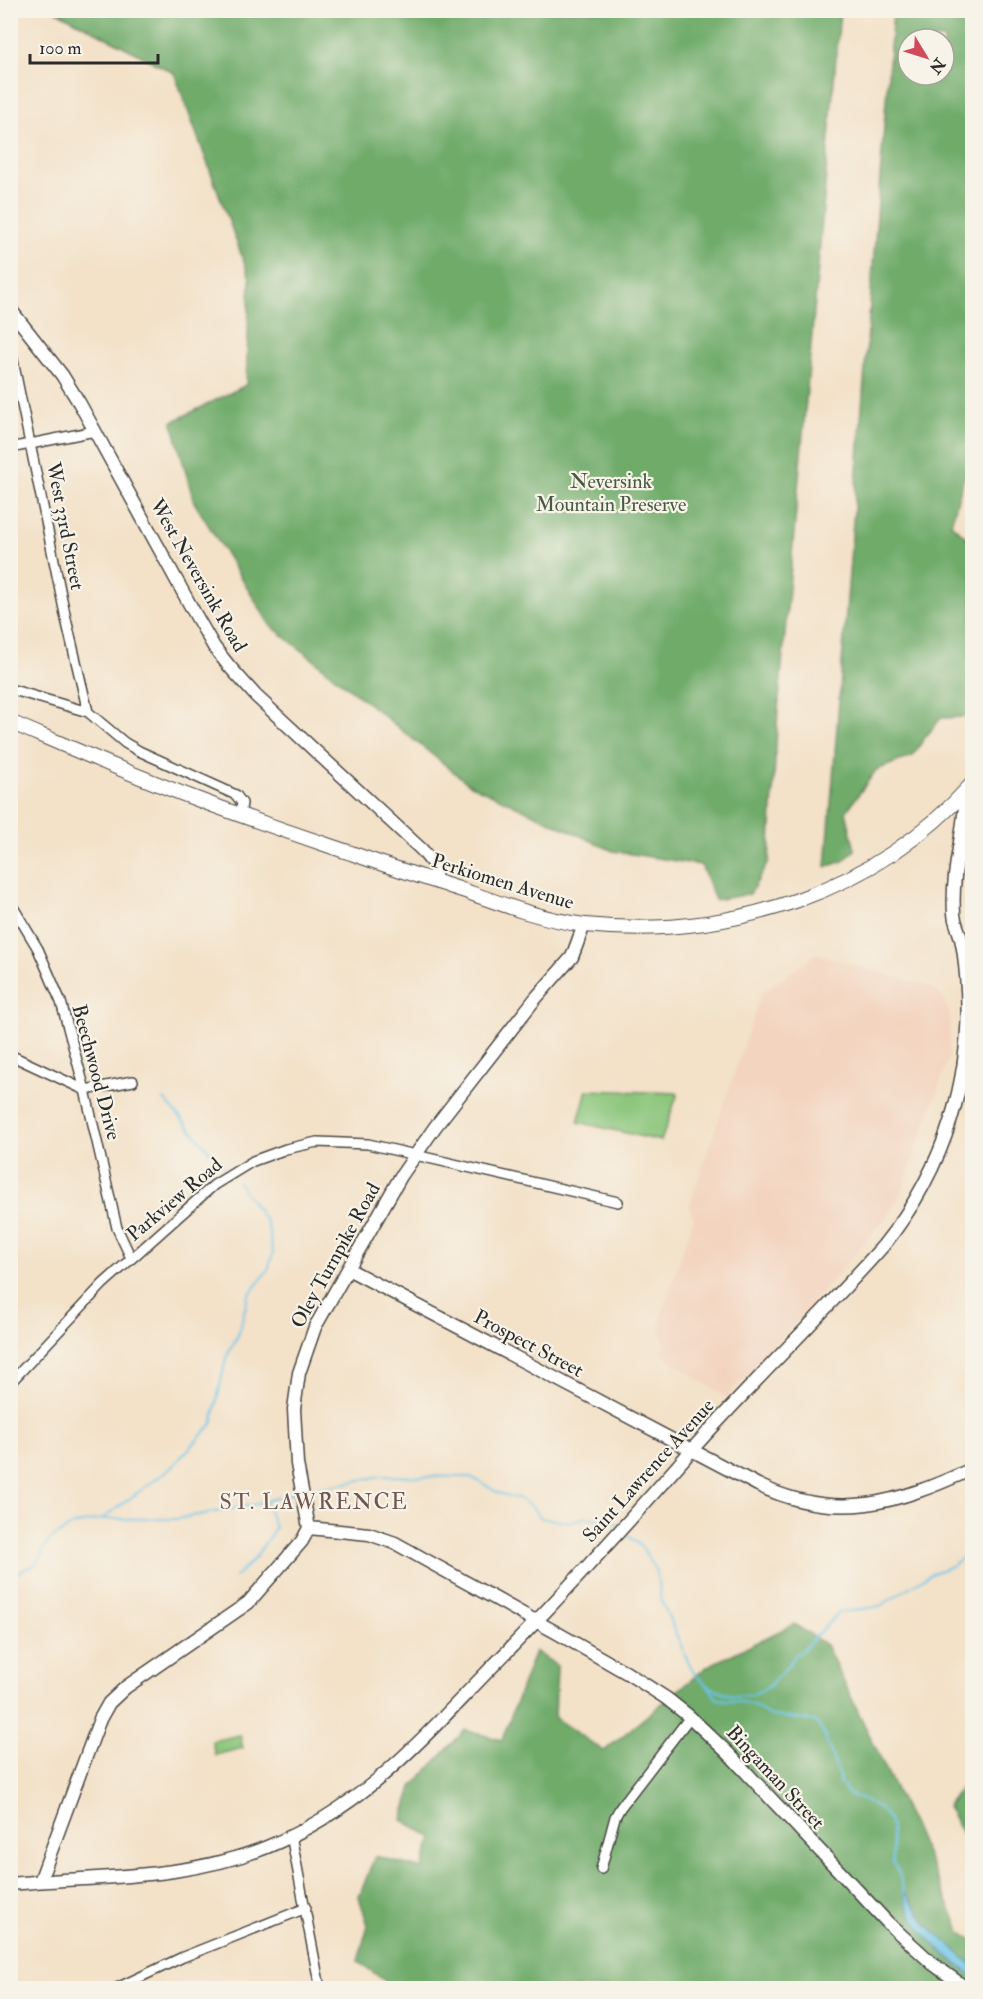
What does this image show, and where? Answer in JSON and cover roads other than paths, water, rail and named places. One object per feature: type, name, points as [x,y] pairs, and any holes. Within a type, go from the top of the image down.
[{"type":"main road","name":"Perkiomen Avenue","points":[[10,722],[240,816],[513,908],[584,925],[650,927],[693,925],[740,918],[794,902],[843,882],[892,853],[930,825],[969,787]]},
{"type":"street","name":"West Neversink Road","points":[[10,309],[62,375],[214,647],[256,696],[422,850],[434,865],[436,882]]},
{"type":"street","name":"West 33rd Street","points":[[10,346],[66,619],[88,712]]},
{"type":"street","points":[[10,448],[95,431]]},
{"type":"street","points":[[10,689],[88,712],[125,743],[139,751],[236,795],[242,803],[240,816]]},
{"type":"street","name":"Saint Lawrence Avenue","points":[[10,1884],[157,1874],[193,1868],[240,1856],[314,1825],[344,1806],[388,1773],[536,1622],[692,1450],[883,1246],[912,1207],[937,1160],[954,1114],[960,1088],[967,1037],[966,975],[962,942],[954,915],[955,862],[969,787]]},
{"type":"street","name":"Beechwood Drive","points":[[10,902],[38,949],[54,984],[69,1028],[117,1228],[131,1257]]},
{"type":"street","name":"Oley Turnpike Road","points":[[309,1528],[297,1464],[294,1425],[299,1373],[318,1319],[396,1185],[535,999],[572,957],[584,925]]},
{"type":"street","points":[[10,1055],[85,1090],[133,1081]]},
{"type":"street","name":"Parkview Road","points":[[10,1383],[131,1257],[214,1185],[241,1167],[264,1156],[317,1142],[368,1144],[618,1202]]},
{"type":"street","name":"Prospect Street","points":[[348,1269],[768,1490],[796,1500],[858,1505],[901,1498],[972,1469]]},
{"type":"street","points":[[40,1881],[93,1736],[109,1703],[126,1687],[248,1603],[296,1549],[309,1528]]},
{"type":"street","name":"Bingaman Street","points":[[309,1528],[352,1531],[388,1540],[635,1677],[690,1717],[728,1753],[888,1923],[933,1964],[966,1989]]},
{"type":"street","points":[[601,1869],[615,1817],[620,1808],[690,1717]]},
{"type":"street","points":[[291,1835],[320,1989]]},
{"type":"street","points":[[117,1989],[183,1957],[306,1908]]},
{"type":"water","points":[[903,1889],[927,1924],[972,1965],[972,1976],[939,1949],[920,1928],[906,1903]]},
{"type":"waterway","points":[[164,1099],[223,1166]]},
{"type":"waterway","points":[[102,1519],[171,1468],[212,1424],[226,1358],[239,1333],[248,1296],[268,1270],[273,1253],[267,1223],[238,1182]]},
{"type":"waterway","points":[[305,1491],[380,1476],[467,1477],[479,1481],[498,1493],[520,1499],[532,1507],[541,1518],[571,1522],[585,1517],[619,1525]]},
{"type":"waterway","points":[[10,1576],[34,1565],[41,1558],[44,1548],[51,1539],[73,1525],[102,1519],[176,1519],[253,1505],[297,1492]]},
{"type":"waterway","points":[[235,1577],[255,1558],[275,1528],[265,1500]]},
{"type":"waterway","points":[[624,1532],[642,1547],[655,1569],[661,1600],[686,1657],[695,1675],[709,1687],[717,1699],[751,1704],[772,1716],[815,1721],[820,1727],[841,1778],[839,1782],[848,1793],[880,1808],[888,1818],[891,1827],[893,1863],[899,1873],[904,1892]]},
{"type":"waterway","points":[[710,1687],[734,1696],[752,1695],[768,1687],[789,1665],[795,1655],[803,1650],[838,1613],[880,1606],[931,1574],[951,1566],[972,1551]]},
{"type":"district","name":"ST. LAWRENCE","points":[[314,1501]]},
{"type":"park label","name":"Neversink Mountain Preserve","points":[[611,492]]}]
